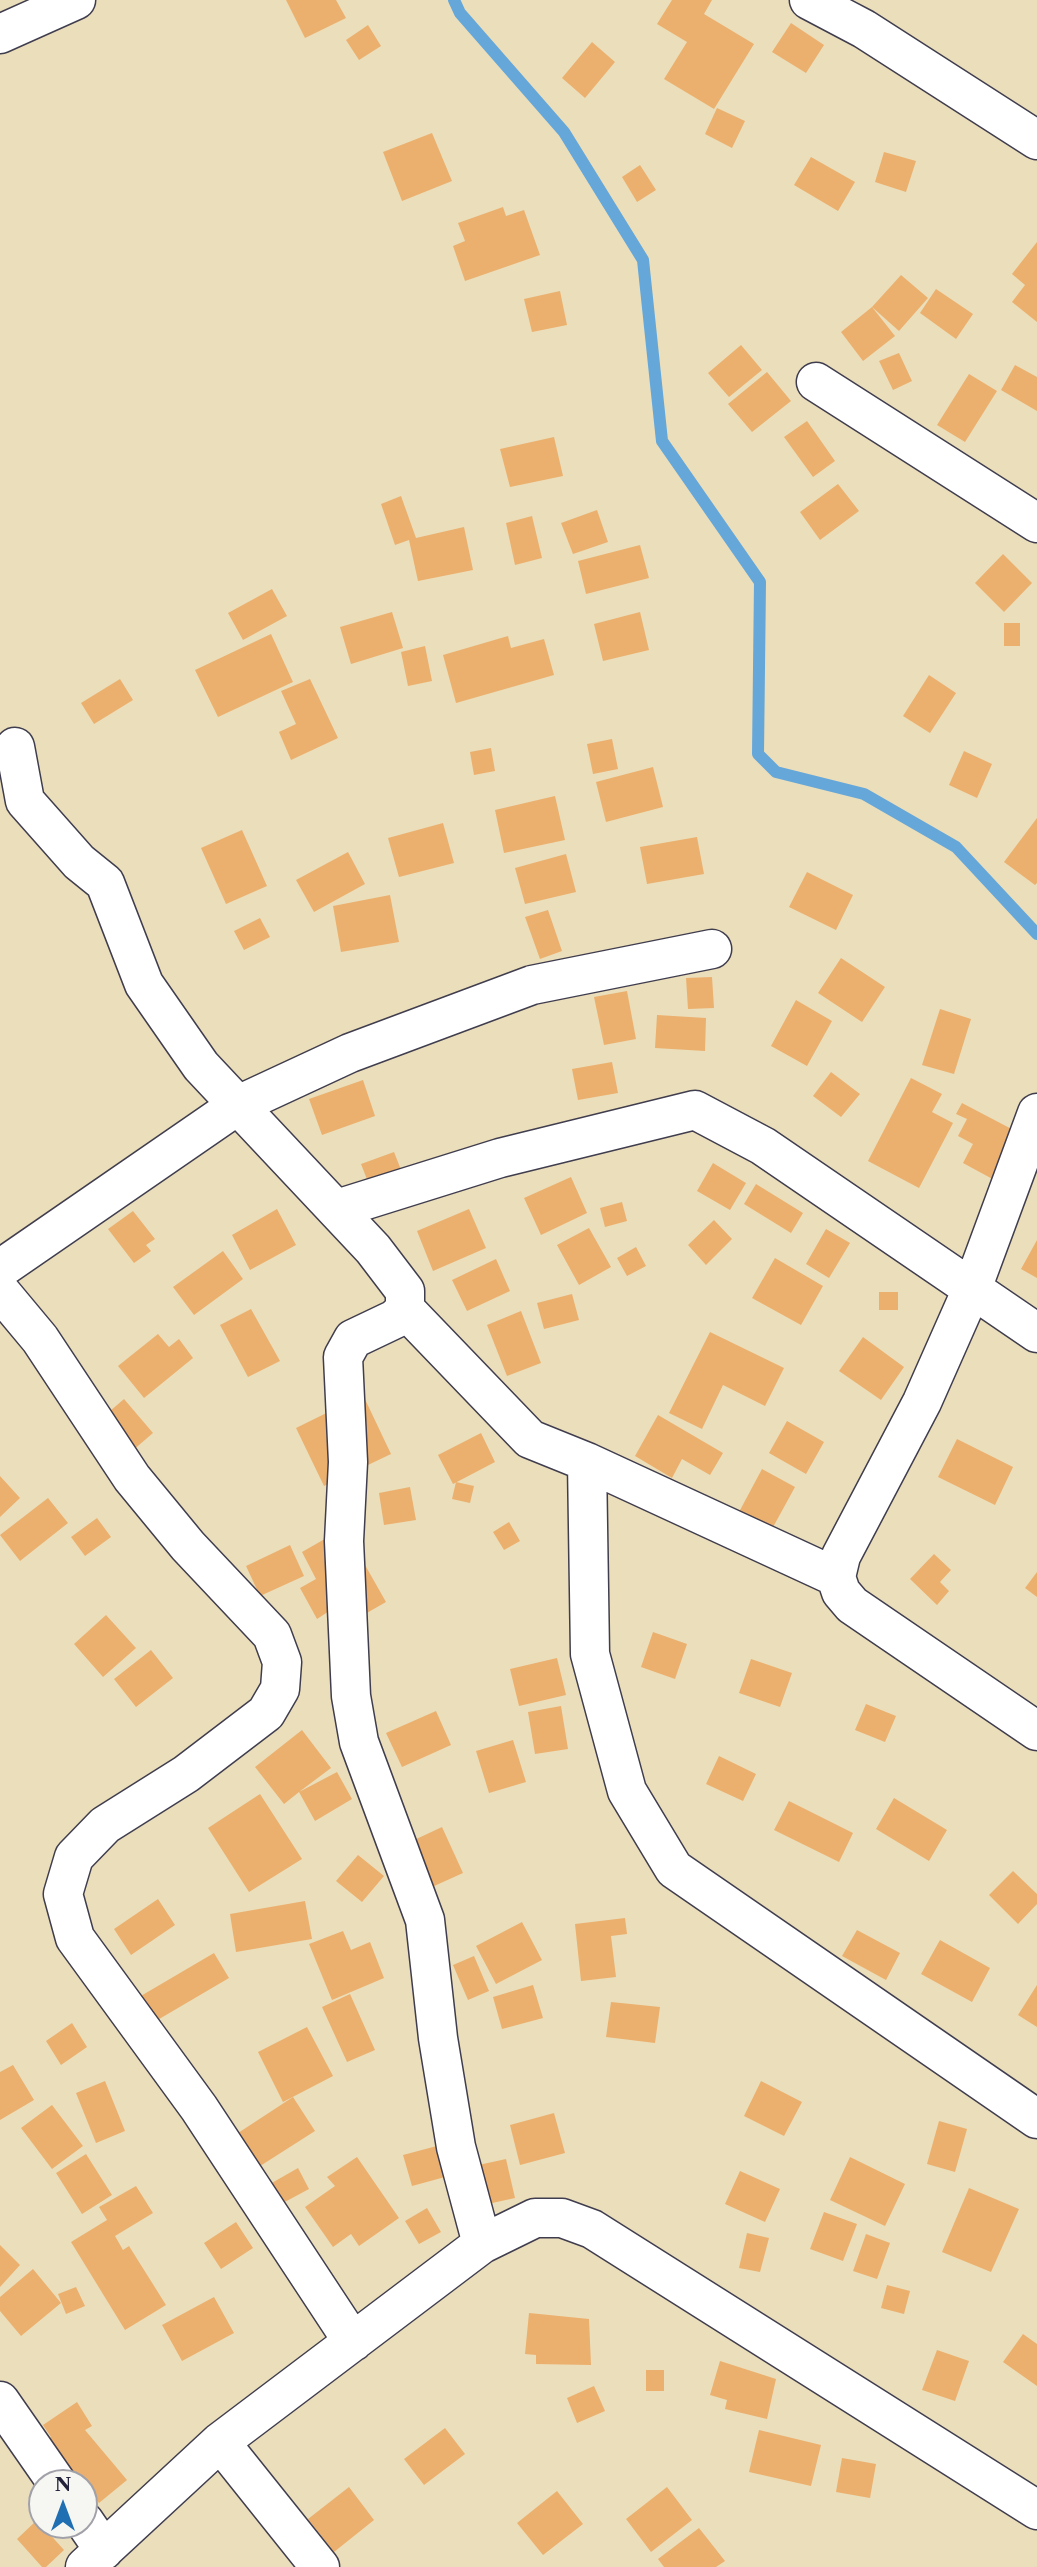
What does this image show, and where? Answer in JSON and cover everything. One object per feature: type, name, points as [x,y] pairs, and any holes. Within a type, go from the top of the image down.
[{"type":"street","points":[[0,34],[76,0]]},
{"type":"street","points":[[829,5],[1037,140]]},
{"type":"street","points":[[816,382],[1037,523]]},
{"type":"street","points":[[15,747],[25,802],[79,862],[105,883],[144,984],[201,1066],[337,1209],[405,1291],[405,1308],[396,1320],[353,1339],[343,1357],[348,1462],[344,1541],[351,1696],[359,1742],[425,1920],[438,2038],[456,2147],[482,2244]]},
{"type":"street","points":[[0,1269],[238,1105],[350,1053],[532,985],[712,950]]},
{"type":"street","points":[[337,1209],[500,1158],[695,1110],[763,1146],[1037,1333]]},
{"type":"street","points":[[1037,1113],[972,1289],[922,1402],[841,1556],[836,1577],[841,1592],[852,1605],[1037,1731]]},
{"type":"street","points":[[0,1291],[40,1339],[132,1478],[188,1546],[272,1635],[282,1662],[279,1689],[266,1713],[186,1774],[105,1825],[74,1857],[63,1894],[75,1938],[199,2108],[353,2342]]},
{"type":"street","points":[[405,1308],[530,1439],[587,1462],[836,1577]]},
{"type":"street","points":[[587,1462],[590,1654],[627,1791],[674,1869],[1037,2119]]},
{"type":"street","points":[[91,2546],[220,2442],[482,2244],[535,2218],[562,2218],[592,2229],[1037,2510]]},
{"type":"street","points":[[0,2401],[47,2469]]},
{"type":"street","points":[[220,2442],[320,2567]]},
{"type":"building","points":[[286,0],[336,0],[346,18],[305,38]]},
{"type":"building","points":[[672,0],[712,0],[704,14],[754,44],[714,109],[664,79],[687,42],[657,24]]},
{"type":"building","points":[[791,23],[824,45],[806,73],[772,52]]},
{"type":"building","points":[[368,25],[381,46],[359,60],[346,40]]},
{"type":"building","points":[[592,42],[615,62],[585,98],[562,78]]},
{"type":"building","points":[[717,108],[745,121],[732,148],[705,134]]},
{"type":"building","points":[[432,133],[452,181],[402,201],[383,152]]},
{"type":"building","points":[[884,152],[916,161],[906,192],[875,182]]},
{"type":"building","points":[[811,157],[855,182],[838,211],[794,185]]},
{"type":"building","points":[[640,165],[656,190],[637,202],[622,177]]},
{"type":"building","points":[[503,207],[506,216],[524,210],[540,255],[465,281],[453,246],[465,241],[458,223]]},
{"type":"building","points":[[1037,242],[1037,322],[1012,302],[1025,285],[1012,274]]},
{"type":"building","points":[[901,275],[928,298],[899,331],[872,307]]},
{"type":"building","points":[[936,289],[973,314],[956,339],[920,313]]},
{"type":"building","points":[[560,291],[567,325],[532,332],[524,299]]},
{"type":"building","points":[[872,307],[895,336],[863,361],[841,332]]},
{"type":"building","points":[[741,345],[762,370],[729,397],[708,373]]},
{"type":"building","points":[[899,353],[912,381],[893,390],[879,361]]},
{"type":"building","points":[[1015,365],[1037,377],[1037,411],[1001,390]]},
{"type":"building","points":[[767,372],[791,401],[752,432],[728,404]]},
{"type":"building","points":[[969,374],[997,391],[965,442],[937,425]]},
{"type":"building","points":[[807,421],[835,461],[813,477],[784,437]]},
{"type":"building","points":[[554,437],[563,476],[510,487],[500,449]]},
{"type":"building","points":[[838,484],[859,511],[820,540],[800,512]]},
{"type":"building","points":[[401,496],[416,538],[464,527],[473,570],[418,581],[409,540],[395,545],[381,504]]},
{"type":"building","points":[[597,510],[608,542],[573,554],[561,523]]},
{"type":"building","points":[[532,516],[542,558],[515,565],[506,523]]},
{"type":"building","points":[[640,545],[649,578],[586,594],[578,561]]},
{"type":"building","points":[[1003,554],[1032,583],[1004,612],[975,583]]},
{"type":"building","points":[[272,589],[287,616],[243,640],[228,613]]},
{"type":"building","points":[[392,612],[403,648],[351,664],[340,627]]},
{"type":"building","points":[[640,612],[649,650],[603,661],[594,624]]},
{"type":"building","points":[[1004,623],[1020,623],[1020,646],[1004,646]]},
{"type":"building","points":[[271,634],[293,682],[218,717],[195,670]]},
{"type":"building","points":[[508,636],[511,648],[544,639],[554,675],[456,703],[443,655]]},
{"type":"building","points":[[425,646],[432,681],[408,686],[401,652]]},
{"type":"building","points":[[929,675],[956,693],[930,733],[903,716]]},
{"type":"building","points":[[120,679],[133,700],[94,724],[81,703]]},
{"type":"building","points":[[310,679],[338,738],[291,760],[279,732],[296,724],[281,691]]},
{"type":"building","points":[[612,739],[618,769],[593,774],[587,744]]},
{"type":"building","points":[[491,748],[495,771],[474,775],[470,752]]},
{"type":"building","points":[[964,751],[992,764],[977,798],[949,785]]},
{"type":"building","points":[[653,767],[663,807],[606,822],[596,782]]},
{"type":"building","points":[[555,796],[565,840],[504,853],[495,810]]},
{"type":"building","points":[[1037,818],[1037,883],[1035,885],[1004,862]]},
{"type":"building","points":[[443,823],[454,863],[399,877],[388,838]]},
{"type":"building","points":[[242,830],[267,886],[226,904],[201,848]]},
{"type":"building","points":[[697,837],[704,874],[647,884],[640,847]]},
{"type":"building","points":[[348,852],[365,884],[314,912],[296,880]]},
{"type":"building","points":[[566,854],[576,892],[525,904],[515,868]]},
{"type":"building","points":[[807,872],[853,895],[836,930],[789,907]]},
{"type":"building","points":[[390,895],[399,942],[341,952],[333,906]]},
{"type":"building","points":[[548,910],[562,951],[540,959],[525,917]]},
{"type":"building","points":[[260,918],[270,937],[244,950],[234,931]]},
{"type":"building","points":[[841,958],[885,987],[862,1022],[818,993]]},
{"type":"building","points":[[712,977],[714,1008],[688,1009],[686,978]]},
{"type":"building","points":[[627,991],[636,1039],[604,1045],[594,997]]},
{"type":"building","points":[[796,1000],[832,1021],[807,1066],[771,1046]]},
{"type":"building","points":[[940,1009],[971,1019],[954,1074],[922,1065]]},
{"type":"building","points":[[657,1015],[706,1018],[705,1051],[655,1048]]},
{"type":"building","points":[[612,1062],[618,1093],[578,1100],[572,1069]]},
{"type":"building","points":[[831,1072],[860,1094],[841,1117],[813,1096]]},
{"type":"building","points":[[911,1078],[942,1094],[932,1112],[953,1123],[919,1188],[868,1161]]},
{"type":"building","points":[[363,1080],[375,1116],[322,1135],[309,1099]]},
{"type":"building","points":[[962,1103],[1023,1135],[998,1182],[963,1163],[973,1144],[958,1136],[967,1119],[956,1114]]},
{"type":"building","points":[[394,1152],[405,1180],[372,1192],[361,1164]]},
{"type":"building","points":[[713,1163],[746,1183],[730,1210],[697,1191]]},
{"type":"building","points":[[571,1177],[587,1213],[541,1235],[524,1198]]},
{"type":"building","points":[[756,1184],[803,1213],[791,1233],[744,1204]]},
{"type":"building","points":[[622,1202],[627,1221],[605,1227],[600,1208]]},
{"type":"building","points":[[277,1209],[296,1245],[250,1270],[232,1235]]},
{"type":"building","points":[[469,1209],[486,1248],[433,1271],[417,1231]]},
{"type":"building","points":[[133,1211],[155,1239],[146,1245],[151,1251],[134,1263],[108,1229]]},
{"type":"building","points":[[714,1220],[732,1239],[706,1265],[688,1245]]},
{"type":"building","points":[[589,1228],[611,1267],[579,1285],[557,1245]]},
{"type":"building","points":[[826,1229],[850,1243],[829,1278],[806,1264]]},
{"type":"building","points":[[1037,1240],[1037,1278],[1021,1269]]},
{"type":"building","points":[[636,1247],[646,1266],[627,1276],[617,1258]]},
{"type":"building","points":[[223,1251],[243,1279],[194,1315],[173,1287]]},
{"type":"building","points":[[775,1258],[823,1286],[801,1325],[752,1298]]},
{"type":"building","points":[[496,1259],[510,1291],[467,1311],[452,1280]]},
{"type":"building","points":[[879,1292],[898,1292],[898,1310],[879,1310]]},
{"type":"building","points":[[572,1294],[579,1320],[544,1329],[537,1303]]},
{"type":"building","points":[[251,1309],[280,1361],[248,1377],[220,1325]]},
{"type":"building","points":[[521,1311],[541,1363],[507,1376],[487,1325]]},
{"type":"building","points":[[710,1332],[784,1368],[765,1406],[723,1385],[702,1429],[669,1413]]},
{"type":"building","points":[[158,1334],[169,1347],[179,1339],[193,1358],[144,1398],[118,1366]]},
{"type":"building","points":[[863,1337],[904,1367],[881,1400],[839,1371]]},
{"type":"building","points":[[363,1395],[391,1454],[324,1486],[296,1428]]},
{"type":"building","points":[[124,1399],[153,1433],[132,1451],[103,1417]]},
{"type":"building","points":[[658,1415],[723,1453],[710,1475],[682,1459],[672,1478],[635,1456]]},
{"type":"building","points":[[787,1421],[824,1442],[806,1474],[769,1453]]},
{"type":"building","points":[[481,1433],[495,1462],[453,1484],[438,1455]]},
{"type":"building","points":[[957,1439],[1013,1467],[995,1505],[938,1477]]},
{"type":"building","points":[[762,1469],[795,1487],[772,1529],[739,1512]]},
{"type":"building","points":[[0,1476],[20,1498],[0,1517]]},
{"type":"building","points":[[456,1482],[474,1486],[470,1503],[452,1499]]},
{"type":"building","points":[[410,1487],[416,1520],[384,1525],[379,1493]]},
{"type":"building","points":[[48,1498],[68,1523],[20,1561],[0,1535]]},
{"type":"building","points":[[97,1518],[111,1537],[85,1556],[71,1537]]},
{"type":"building","points":[[509,1522],[520,1541],[504,1550],[493,1532]]},
{"type":"building","points":[[344,1528],[386,1602],[344,1626],[334,1608],[317,1619],[300,1588],[316,1579],[302,1552]]},
{"type":"building","points":[[290,1545],[304,1576],[260,1596],[246,1566]]},
{"type":"building","points":[[934,1554],[951,1570],[940,1582],[949,1591],[937,1605],[910,1579]]},
{"type":"building","points":[[1037,1572],[1037,1597],[1025,1588]]},
{"type":"building","points":[[106,1615],[136,1648],[103,1677],[74,1644]]},
{"type":"building","points":[[653,1632],[687,1644],[675,1679],[641,1667]]},
{"type":"building","points":[[151,1650],[173,1678],[136,1707],[114,1679]]},
{"type":"building","points":[[557,1658],[566,1695],[519,1706],[510,1669]]},
{"type":"building","points":[[751,1659],[792,1673],[780,1707],[739,1693]]},
{"type":"building","points":[[866,1704],[896,1716],[885,1742],[855,1730]]},
{"type":"building","points":[[561,1706],[568,1749],[535,1754],[528,1712]]},
{"type":"building","points":[[436,1711],[451,1745],[402,1767],[386,1733]]},
{"type":"building","points":[[302,1730],[331,1768],[284,1804],[255,1767]]},
{"type":"building","points":[[513,1740],[526,1782],[489,1793],[476,1751]]},
{"type":"building","points":[[719,1756],[756,1774],[743,1801],[706,1784]]},
{"type":"building","points":[[337,1772],[352,1799],[315,1821],[299,1792]]},
{"type":"building","points":[[260,1794],[302,1859],[249,1892],[208,1828]]},
{"type":"building","points":[[894,1798],[947,1830],[929,1861],[876,1829]]},
{"type":"building","points":[[789,1801],[853,1833],[839,1862],[774,1830]]},
{"type":"building","points":[[442,1827],[463,1873],[432,1887],[412,1841]]},
{"type":"building","points":[[358,1855],[384,1876],[362,1902],[336,1881]]},
{"type":"building","points":[[1013,1871],[1037,1894],[1037,1904],[1018,1924],[989,1895]]},
{"type":"building","points":[[158,1899],[175,1925],[131,1955],[114,1929]]},
{"type":"building","points":[[305,1901],[312,1939],[236,1952],[230,1914]]},
{"type":"building","points":[[625,1918],[627,1934],[611,1936],[616,1977],[581,1981],[575,1924]]},
{"type":"building","points":[[522,1922],[542,1960],[496,1984],[476,1946]]},
{"type":"building","points":[[857,1930],[900,1953],[886,1980],[842,1956]]},
{"type":"building","points":[[343,1931],[351,1950],[370,1942],[384,1978],[332,2000],[309,1944]]},
{"type":"building","points":[[940,1940],[990,1968],[972,2002],[921,1974]]},
{"type":"building","points":[[214,1953],[229,1978],[149,2025],[134,2000]]},
{"type":"building","points":[[474,1956],[489,1991],[468,2000],[453,1965]]},
{"type":"building","points":[[533,1985],[543,2018],[502,2029],[493,1997]]},
{"type":"building","points":[[1037,1985],[1037,2027],[1018,2015]]},
{"type":"building","points":[[350,1994],[375,2050],[347,2062],[322,2007]]},
{"type":"building","points":[[611,2002],[660,2007],[655,2043],[606,2037]]},
{"type":"building","points":[[72,2023],[87,2047],[61,2065],[46,2041]]},
{"type":"building","points":[[307,2027],[333,2076],[283,2102],[258,2052]]},
{"type":"building","points":[[13,2065],[34,2100],[0,2120],[0,2072]]},
{"type":"building","points":[[105,2081],[125,2131],[96,2143],[76,2093]]},
{"type":"building","points":[[761,2081],[802,2102],[784,2136],[744,2116]]},
{"type":"building","points":[[293,2097],[315,2131],[257,2168],[235,2135]]},
{"type":"building","points":[[52,2105],[83,2146],[52,2169],[21,2128]]},
{"type":"building","points":[[554,2113],[565,2153],[520,2165],[510,2125]]},
{"type":"building","points":[[939,2121],[967,2129],[955,2172],[927,2164]]},
{"type":"building","points":[[448,2143],[456,2174],[412,2186],[403,2155]]},
{"type":"building","points":[[86,2154],[112,2195],[82,2214],[56,2173]]},
{"type":"building","points":[[357,2157],[399,2218],[359,2246],[351,2234],[333,2247],[305,2207],[335,2186],[327,2177]]},
{"type":"building","points":[[850,2157],[905,2184],[885,2226],[830,2200]]},
{"type":"building","points":[[506,2159],[515,2198],[483,2205],[474,2166]]},
{"type":"building","points":[[298,2168],[309,2189],[281,2204],[270,2184]]},
{"type":"building","points":[[740,2171],[780,2189],[765,2222],[725,2204]]},
{"type":"building","points":[[136,2186],[153,2213],[115,2236],[123,2250],[129,2246],[166,2305],[125,2330],[71,2242],[107,2220],[99,2207]]},
{"type":"building","points":[[969,2188],[1019,2209],[991,2272],[942,2252]]},
{"type":"building","points":[[427,2208],[441,2232],[419,2244],[405,2221]]},
{"type":"building","points":[[824,2212],[857,2224],[843,2261],[810,2249]]},
{"type":"building","points":[[236,2222],[253,2248],[221,2269],[204,2243]]},
{"type":"building","points":[[747,2233],[769,2238],[760,2272],[739,2268]]},
{"type":"building","points":[[866,2234],[890,2243],[877,2279],[853,2271]]},
{"type":"building","points":[[0,2245],[20,2265],[0,2287]]},
{"type":"building","points":[[33,2269],[61,2303],[21,2336],[0,2311],[0,2297]]},
{"type":"building","points":[[887,2285],[910,2291],[904,2314],[881,2308]]},
{"type":"building","points":[[76,2287],[85,2306],[66,2314],[58,2294]]},
{"type":"building","points":[[214,2297],[234,2333],[182,2361],[162,2325]]},
{"type":"building","points":[[529,2313],[589,2319],[591,2365],[536,2364],[536,2355],[525,2354]]},
{"type":"building","points":[[1023,2334],[1037,2344],[1037,2386],[1003,2362]]},
{"type":"building","points":[[937,2350],[969,2361],[955,2401],[922,2390]]},
{"type":"building","points":[[720,2361],[776,2379],[767,2419],[725,2409],[727,2400],[710,2395]]},
{"type":"building","points":[[646,2370],[664,2370],[664,2391],[646,2391]]},
{"type":"building","points":[[594,2386],[605,2411],[577,2423],[567,2398]]},
{"type":"building","points":[[77,2402],[92,2426],[85,2430],[127,2480],[99,2503],[98,2469],[71,2469],[47,2440],[51,2437],[43,2425]]},
{"type":"building","points":[[445,2428],[465,2454],[424,2485],[404,2459]]},
{"type":"building","points":[[759,2430],[821,2445],[811,2486],[749,2472]]},
{"type":"building","points":[[842,2458],[876,2464],[870,2498],[836,2492]]},
{"type":"building","points":[[349,2487],[374,2520],[334,2552],[308,2519]]},
{"type":"building","points":[[667,2487],[692,2520],[651,2552],[626,2519]]},
{"type":"building","points":[[557,2491],[583,2524],[543,2555],[517,2523]]},
{"type":"building","points":[[699,2528],[725,2561],[716,2567],[664,2567],[658,2559]]},
{"type":"building","points":[[28,2529],[28,2539],[54,2539],[64,2550],[46,2567],[42,2567],[17,2539]]},
{"type":"waterway","points":[[454,0],[460,13],[564,132],[643,260],[662,441],[760,582],[758,754],[776,772],[864,794],[956,847],[1037,934]]}]
